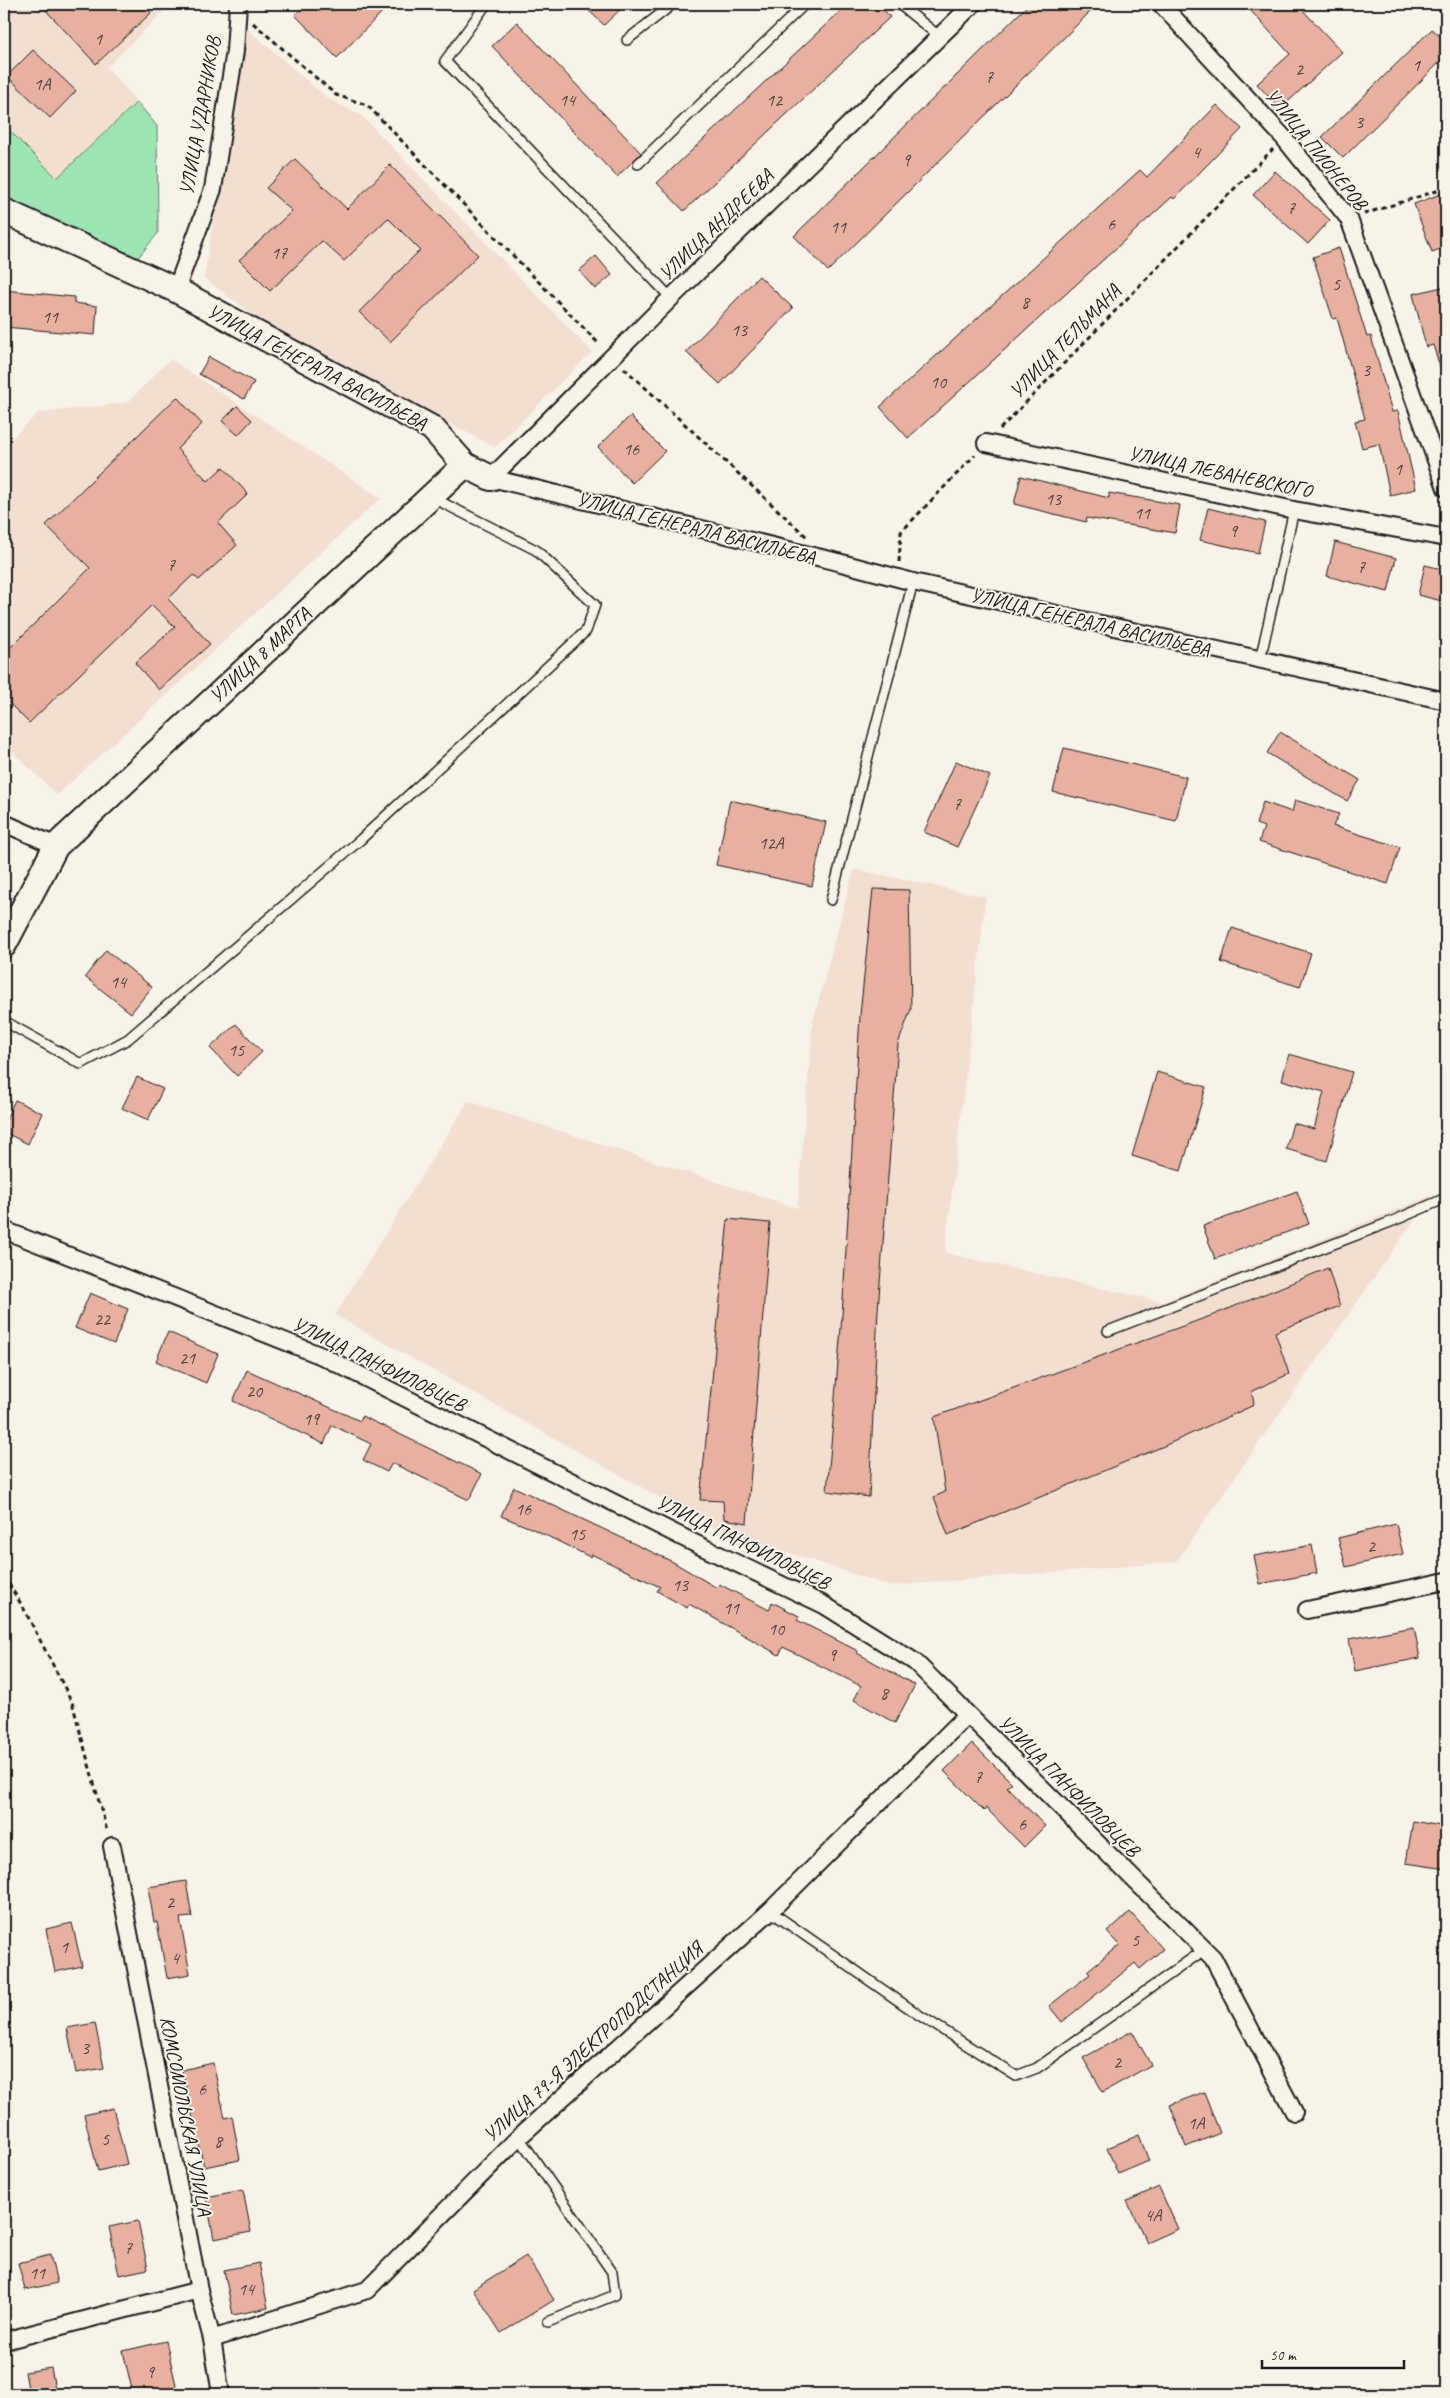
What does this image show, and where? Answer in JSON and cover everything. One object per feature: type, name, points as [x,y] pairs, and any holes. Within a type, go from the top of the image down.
[{"type":"main road","name":"УЛИЦА ГЕНЕРАЛА ВАСИЛЬЕВА","points":[[4,211],[176,290],[432,428],[465,465],[492,478]]},
{"type":"main road","name":"УЛИЦА 8 МАРТА","points":[[4,945],[56,846],[465,465]]},
{"type":"street","name":"УЛИЦА АНДРЕЕВА","points":[[492,478],[671,298],[973,4]]},
{"type":"street","name":"УЛИЦА ПИОНЕРОВ","points":[[1161,4],[1284,138],[1349,219],[1446,488]]},
{"type":"street","name":"УЛИЦА УДАРНИКОВ","points":[[176,290],[213,189],[242,10]]},
{"type":"street","name":"УЛИЦА ЛЕВАНЕВСКОГО","points":[[986,443],[1294,510],[1446,538]]},
{"type":"street","name":"УЛИЦА ГЕНЕРАЛА ВАСИЛЬЕВА","points":[[492,478],[906,580],[1446,701]]},
{"type":"street","points":[[4,822],[56,846]]},
{"type":"street","name":"УЛИЦА ПАНФИЛОВЦЕВ","points":[[4,1230],[322,1356],[683,1538],[824,1605],[915,1662],[1213,1958],[1294,2112]]},
{"type":"street","points":[[1307,1610],[1446,1581]]},
{"type":"street","name":"УЛИЦА 79-Я ЭЛЕКТРОПОДСТАНЦИЯ","points":[[212,2339],[367,2290],[519,2136],[770,1911],[967,1715]]},
{"type":"street","name":"КОМСОМОЛЬСКАЯ УЛИЦА","points":[[112,1846],[198,2290],[212,2339],[221,2394]]},
{"type":"street","points":[[4,2341],[198,2290]]},
{"type":"lane","points":[[483,4],[485,6],[445,61],[671,298]]},
{"type":"lane","points":[[627,40],[673,4]]},
{"type":"lane","points":[[638,164],[805,4]]},
{"type":"lane","points":[[899,4],[940,37]]},
{"type":"lane","points":[[4,1020],[81,1064],[128,1039],[360,840],[586,632],[595,606],[536,550],[431,497]]},
{"type":"lane","points":[[1260,660],[1294,510]]},
{"type":"lane","points":[[831,900],[906,580]]},
{"type":"lane","points":[[1108,1331],[1446,1198]]},
{"type":"lane","points":[[770,1911],[919,2015],[1016,2076],[1037,2068],[1197,1956]]},
{"type":"lane","points":[[519,2136],[612,2272],[615,2296],[548,2322]]},
{"type":"path","points":[[242,10],[336,94],[367,105],[613,358],[834,561]]},
{"type":"path","name":"УЛИЦА ТЕЛЬМАНА","points":[[906,580],[901,532],[1284,138]]},
{"type":"path","points":[[1349,219],[1446,188]]},
{"type":"path","points":[[4,1576],[72,1702],[112,1846]]},
{"type":"shaded area","points":[[16,4],[171,4],[107,67],[137,102],[57,178],[4,125],[4,16]]},
{"type":"shaded area","points":[[243,25],[327,98],[362,116],[592,352],[495,447],[285,339],[204,278]]},
{"type":"shaded area","points":[[170,359],[381,498],[57,795],[4,743],[4,446],[38,413],[127,403]]},
{"type":"shaded area","points":[[854,869],[986,897],[945,1253],[1163,1302],[1431,1196],[1176,1562],[889,1586],[712,1527],[335,1315],[468,1101],[797,1208],[813,1021]]},
{"type":"green space","points":[[137,102],[157,126],[158,233],[136,260],[4,199],[4,125],[57,178]]},
{"type":"building","points":[[40,4],[143,4],[151,13],[96,64]]},
{"type":"building","points":[[306,4],[390,4],[337,58],[295,15]]},
{"type":"building","points":[[582,4],[626,4],[604,25]]},
{"type":"building","points":[[848,4],[878,4],[890,17],[684,211],[657,183]]},
{"type":"building","points":[[1029,4],[1098,4],[828,271],[794,236]]},
{"type":"building","points":[[1259,4],[1297,4],[1342,52],[1280,109],[1257,84],[1290,54],[1251,11]]},
{"type":"building","points":[[517,22],[641,153],[617,177],[492,46]]},
{"type":"building","points":[[1432,29],[1446,41],[1446,56],[1343,158],[1322,137]]},
{"type":"building","points":[[33,50],[76,91],[50,118],[7,76]]},
{"type":"building","points":[[1217,105],[1242,129],[1174,199],[1172,197],[908,438],[880,407],[1140,170],[1147,177]]},
{"type":"building","points":[[295,159],[347,209],[390,165],[478,255],[390,342],[359,312],[420,250],[388,218],[344,261],[322,241],[270,291],[239,260],[292,211],[266,188]]},
{"type":"building","points":[[1275,171],[1330,220],[1308,244],[1253,195]]},
{"type":"building","points":[[1446,192],[1446,247],[1432,252],[1414,204]]},
{"type":"building","points":[[1339,248],[1367,337],[1371,336],[1392,412],[1398,411],[1416,489],[1390,495],[1379,444],[1362,448],[1355,421],[1365,419],[1337,318],[1333,319],[1313,257]]},
{"type":"building","points":[[596,256],[612,275],[595,289],[579,271]]},
{"type":"building","points":[[759,276],[793,308],[720,384],[686,352]]},
{"type":"building","points":[[1446,286],[1446,375],[1443,376],[1433,345],[1426,347],[1413,294]]},
{"type":"building","points":[[4,290],[74,297],[74,303],[97,306],[95,335],[4,327]]},
{"type":"building","points":[[209,357],[254,382],[244,399],[199,374]]},
{"type":"building","points":[[177,397],[202,424],[177,449],[208,481],[223,467],[248,494],[218,523],[237,545],[199,580],[193,575],[168,599],[210,644],[159,690],[135,663],[175,627],[152,605],[29,723],[4,698],[4,654],[90,568],[46,525]]},
{"type":"building","points":[[237,406],[252,420],[238,435],[222,421]]},
{"type":"building","points":[[630,416],[665,451],[632,483],[598,447]]},
{"type":"building","points":[[1021,476],[1109,498],[1109,493],[1180,505],[1175,533],[1087,518],[1086,522],[1014,504]]},
{"type":"building","points":[[1208,508],[1265,522],[1258,553],[1200,540]]},
{"type":"building","points":[[1335,542],[1396,558],[1388,592],[1327,576]]},
{"type":"building","points":[[1425,565],[1446,570],[1446,602],[1418,595]]},
{"type":"building","points":[[1280,732],[1360,780],[1347,801],[1267,753]]},
{"type":"building","points":[[1064,748],[1186,777],[1176,821],[1053,792]]},
{"type":"building","points":[[956,761],[990,776],[957,847],[924,832]]},
{"type":"building","points":[[730,800],[826,822],[812,886],[716,865]]},
{"type":"building","points":[[1295,800],[1339,814],[1333,826],[1400,847],[1388,884],[1259,842],[1264,827],[1256,824],[1263,802],[1292,812]]},
{"type":"building","points":[[873,889],[909,890],[911,1009],[898,1044],[878,1310],[869,1497],[827,1491],[842,1316],[860,1015]]},
{"type":"building","points":[[1232,928],[1311,953],[1300,987],[1221,962]]},
{"type":"building","points":[[106,950],[152,987],[131,1013],[85,977]]},
{"type":"building","points":[[236,1024],[262,1052],[237,1076],[210,1048]]},
{"type":"building","points":[[1289,1054],[1352,1072],[1327,1161],[1286,1149],[1293,1123],[1314,1129],[1324,1092],[1282,1080]]},
{"type":"building","points":[[1157,1072],[1206,1087],[1181,1171],[1132,1156]]},
{"type":"building","points":[[137,1077],[163,1089],[148,1120],[122,1108]]},
{"type":"building","points":[[15,1100],[42,1113],[28,1144],[4,1132],[4,1123]]},
{"type":"building","points":[[1297,1191],[1309,1224],[1215,1259],[1203,1226]]},
{"type":"building","points":[[728,1219],[770,1223],[747,1523],[724,1519],[723,1501],[700,1500]]},
{"type":"building","points":[[1328,1268],[1340,1306],[1275,1332],[1289,1374],[1252,1391],[1254,1405],[1164,1446],[948,1535],[934,1497],[945,1492],[934,1417],[1213,1315]]},
{"type":"building","points":[[90,1293],[128,1309],[114,1344],[75,1328]]},
{"type":"building","points":[[168,1332],[218,1354],[206,1383],[156,1361]]},
{"type":"building","points":[[247,1370],[360,1421],[362,1416],[482,1474],[469,1500],[392,1463],[387,1472],[363,1460],[371,1444],[332,1425],[324,1444],[233,1401]]},
{"type":"building","points":[[514,1487],[673,1562],[717,1588],[719,1584],[769,1610],[772,1602],[799,1616],[797,1620],[858,1651],[857,1653],[915,1685],[895,1723],[854,1700],[861,1686],[783,1647],[779,1655],[689,1604],[687,1608],[657,1591],[660,1587],[591,1554],[590,1557],[533,1529],[501,1516]]},
{"type":"building","points":[[1396,1524],[1403,1554],[1346,1567],[1338,1538]]},
{"type":"building","points":[[1312,1545],[1317,1573],[1260,1584],[1254,1556]]},
{"type":"building","points":[[1414,1627],[1420,1658],[1355,1671],[1349,1639]]},
{"type":"building","points":[[972,1743],[1012,1783],[1007,1787],[1045,1826],[1024,1847],[986,1808],[984,1811],[944,1771]]},
{"type":"building","points":[[1413,1821],[1446,1827],[1446,1869],[1406,1863]]},
{"type":"building","points":[[186,1881],[192,1917],[180,1918],[190,1974],[167,1978],[157,1922],[154,1922],[148,1887]]},
{"type":"building","points":[[1130,1912],[1163,1949],[1140,1969],[1135,1963],[1062,2022],[1049,2006],[1090,1974],[1087,1971],[1119,1945],[1107,1932]]},
{"type":"building","points":[[72,1923],[82,1966],[55,1972],[46,1929]]},
{"type":"building","points":[[95,2023],[104,2068],[76,2073],[67,2028]]},
{"type":"building","points":[[1132,2031],[1151,2065],[1103,2092],[1083,2058]]},
{"type":"building","points":[[213,2063],[225,2118],[232,2116],[240,2160],[204,2167],[182,2070]]},
{"type":"building","points":[[1204,2092],[1220,2133],[1186,2147],[1170,2105]]},
{"type":"building","points":[[113,2108],[127,2164],[98,2171],[84,2115]]},
{"type":"building","points":[[1139,2135],[1149,2161],[1118,2174],[1107,2148]]},
{"type":"building","points":[[1159,2187],[1178,2229],[1147,2243],[1127,2201]]},
{"type":"building","points":[[243,2190],[251,2232],[214,2239],[206,2197]]},
{"type":"building","points":[[138,2221],[148,2269],[119,2275],[109,2227]]},
{"type":"building","points":[[50,2255],[57,2283],[25,2290],[18,2263]]},
{"type":"building","points":[[526,2256],[554,2300],[501,2333],[473,2289]]},
{"type":"building","points":[[259,2263],[268,2308],[233,2315],[224,2270]]},
{"type":"building","points":[[166,2341],[178,2394],[133,2394],[123,2351]]},
{"type":"building","points":[[51,2368],[56,2394],[29,2394],[25,2372]]}]
